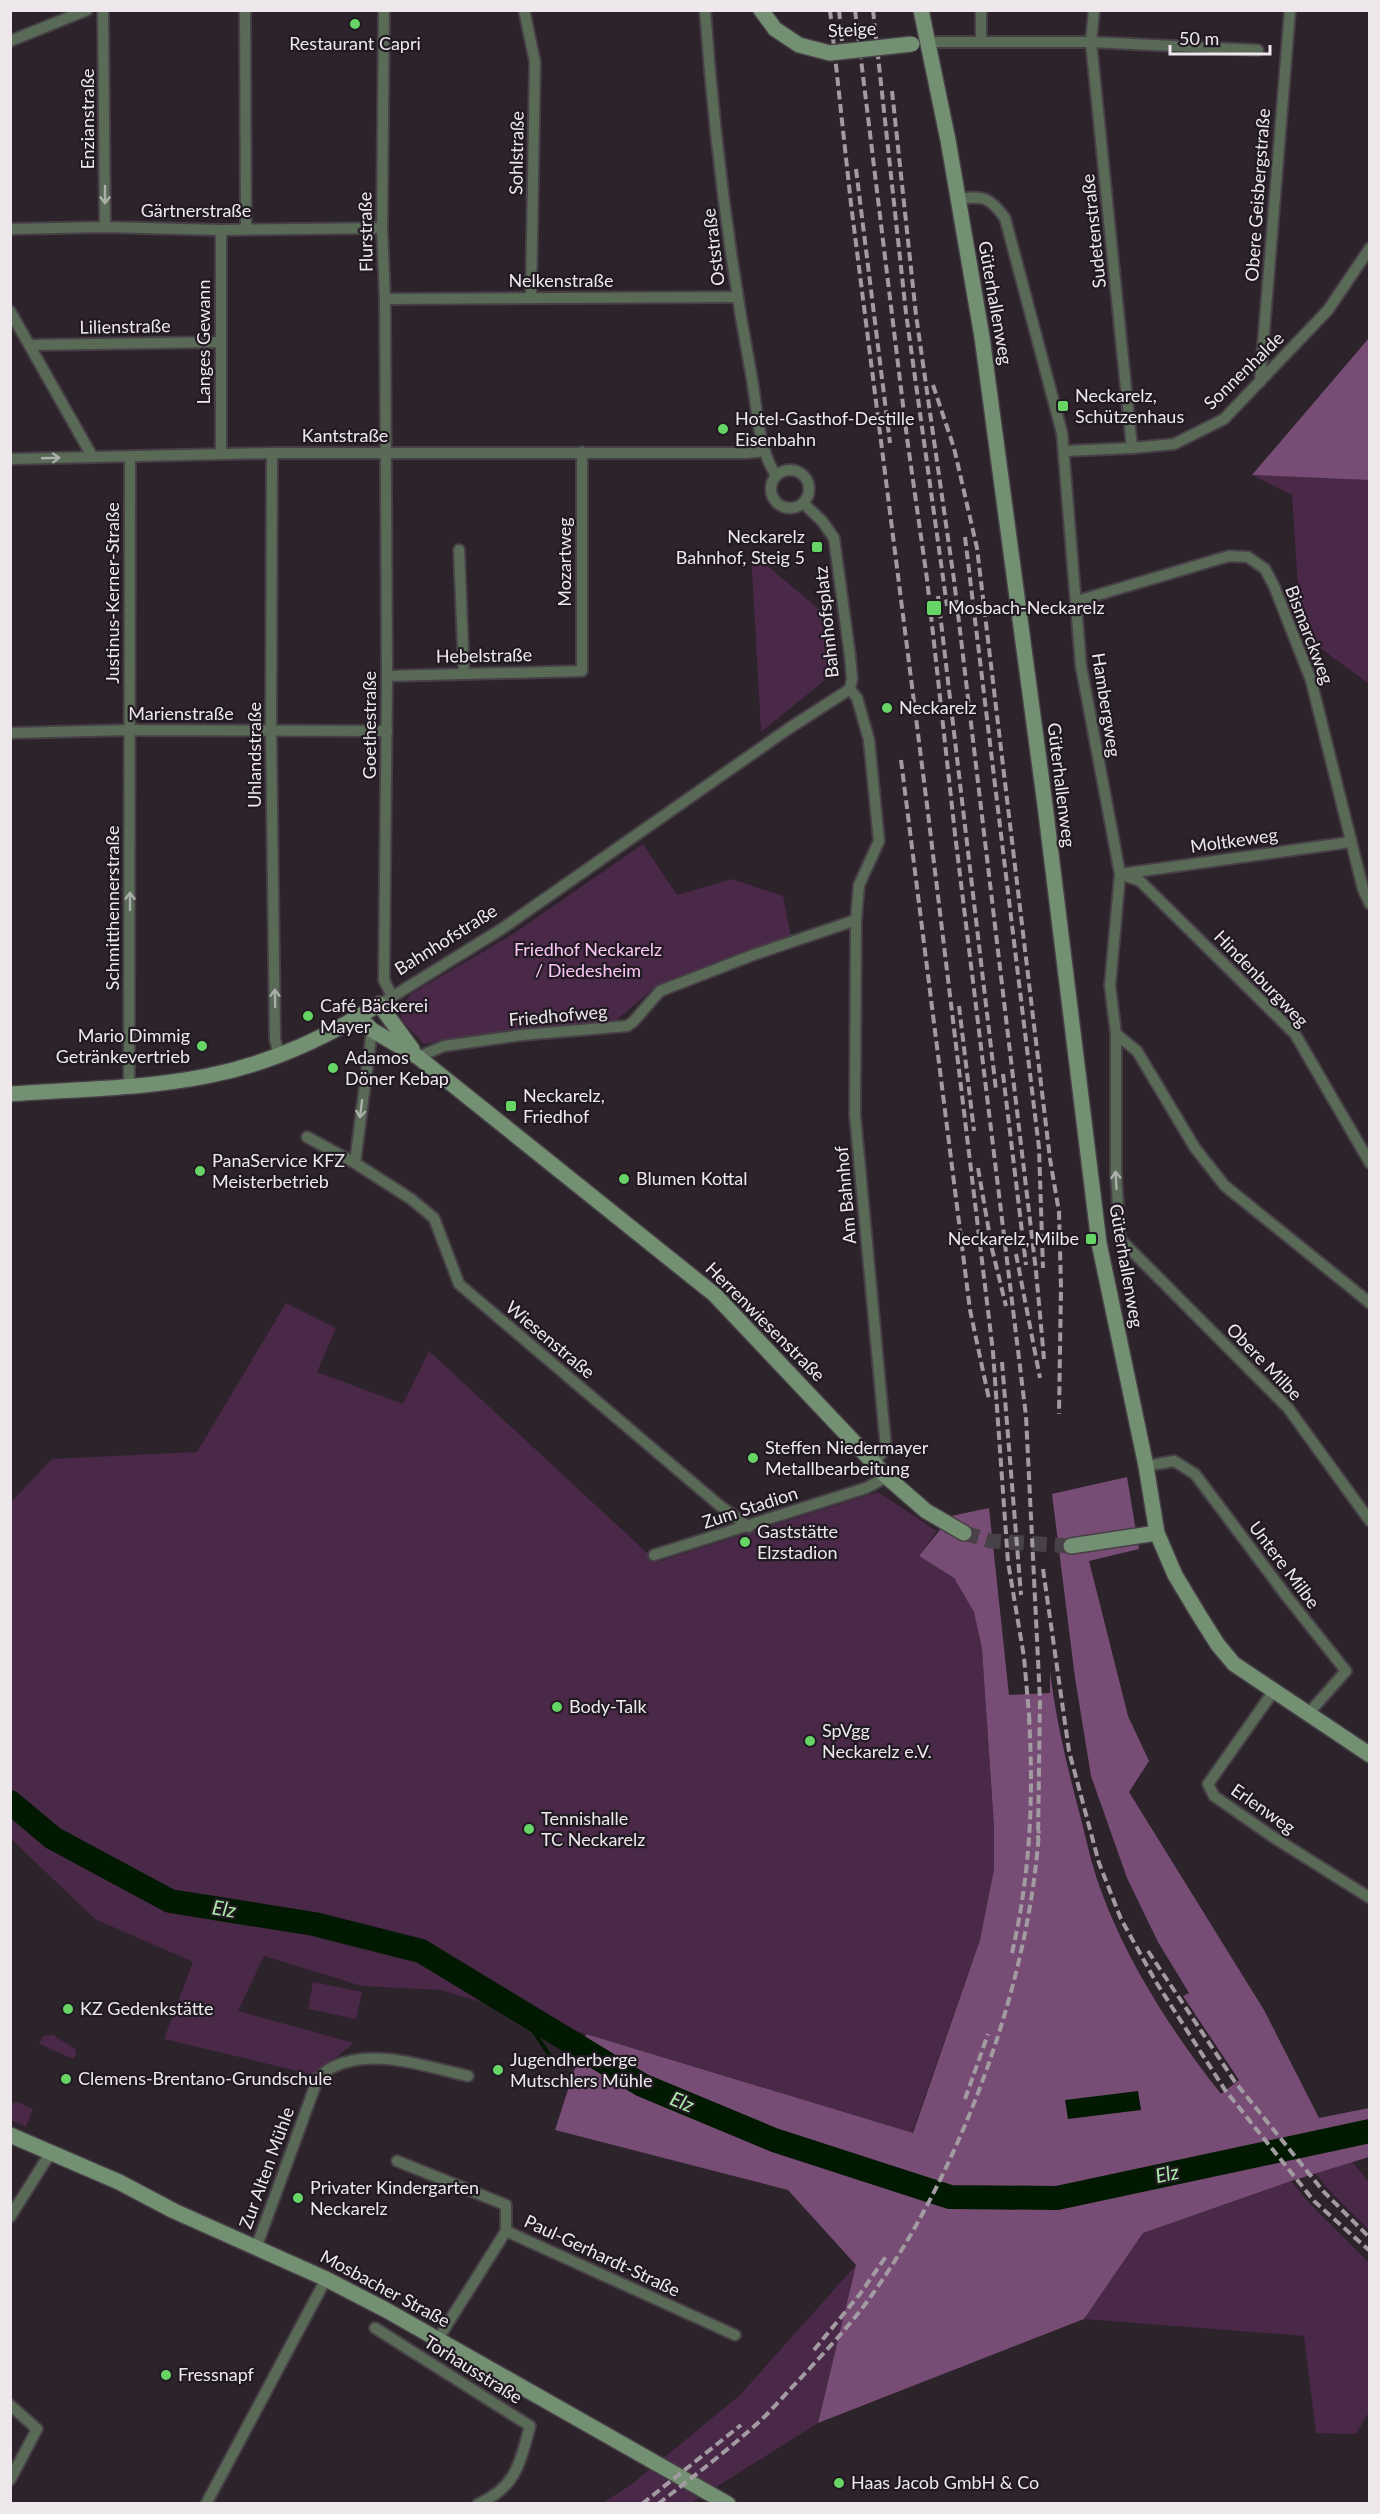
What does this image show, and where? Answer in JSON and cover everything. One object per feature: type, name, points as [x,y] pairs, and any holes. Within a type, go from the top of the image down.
[{"type":"street","points":[[10,40],[87,10]]},
{"type":"street","name":"Enzianstraße","points":[[103,10],[105,227]]},
{"type":"street","points":[[245,10],[246,228]]},
{"type":"street","name":"Flurstraße","points":[[384,10],[382,228],[386,299],[386,453]]},
{"type":"street","name":"Sohlstraße","points":[[524,10],[535,62],[531,297]]},
{"type":"street","name":"Oststraße","points":[[705,10],[710,72],[737,297],[765,451],[776,476]]},
{"type":"street","name":"Steige","points":[[760,10],[775,29],[799,45],[830,53],[928,42]]},
{"type":"street","points":[[921,10],[928,42],[1091,42],[1258,50]]},
{"type":"street","points":[[981,10],[981,41]]},
{"type":"street","name":"Sudetenstraße","points":[[1094,10],[1091,42],[1132,448]]},
{"type":"street","name":"Obere Geisbergstraße","points":[[1260,382],[1290,10]]},
{"type":"street","name":"Güterhallenweg","points":[[928,42],[948,140],[985,360],[1045,805],[1099,1243],[1146,1466],[1157,1533]]},
{"type":"street","name":"Hambergweg","points":[[957,199],[979,196],[993,201],[1005,218],[1062,434],[1081,666],[1120,873],[1110,986],[1116,1034],[1116,1173],[1120,1239]]},
{"type":"street","name":"Gärtnerstraße","points":[[10,229],[382,228]]},
{"type":"street","name":"Langes Gewann","points":[[221,230],[221,454]]},
{"type":"street","name":"Sonnenhalde","points":[[1064,451],[1174,444],[1224,419],[1328,310],[1370,248]]},
{"type":"street","name":"Nelkenstraße","points":[[386,299],[737,297]]},
{"type":"street","points":[[10,311],[92,456]]},
{"type":"street","name":"Lilienstraße","points":[[30,345],[220,342]]},
{"type":"street","name":"Kantstraße","points":[[10,459],[272,453],[746,453],[765,451]]},
{"type":"street","name":"Mozartweg","points":[[582,452],[582,671]]},
{"type":"street","name":"Uhlandstraße","points":[[272,453],[271,730],[275,1039],[279,1056]]},
{"type":"street","name":"Goethestraße","points":[[386,453],[387,731],[384,980],[386,1000]]},
{"type":"street","name":"Justinus-Kerner-Straße","points":[[129,730],[130,456]]},
{"type":"street","points":[[787,470],[802,474],[809,487],[809,494],[803,503],[790,508],[777,502],[771,488],[776,476],[787,470]]},
{"type":"street","name":"Bahnhofsplatz","points":[[803,503],[822,521],[834,538],[851,668],[850,689],[857,698],[869,740],[879,841],[859,885],[856,920]]},
{"type":"street","points":[[459,550],[464,673]]},
{"type":"street","name":"Bismarckweg","points":[[1077,602],[1229,556],[1248,557],[1265,569],[1311,680],[1362,889],[1370,904]]},
{"type":"street","name":"Hebelstraße","points":[[387,676],[582,671]]},
{"type":"street","name":"Bahnhofstraße","points":[[10,1094],[129,1086],[209,1076],[279,1056],[336,1030],[500,930],[788,729],[850,689]]},
{"type":"street","name":"Marienstraße","points":[[10,733],[129,730],[387,731]]},
{"type":"street","name":"Schmitthennerstraße","points":[[129,730],[129,1086]]},
{"type":"street","name":"Moltkeweg","points":[[1120,873],[1344,843],[1351,840]]},
{"type":"street","name":"Hindenburgweg","points":[[1120,873],[1140,881],[1295,1034],[1370,1163]]},
{"type":"street","name":"Friedhofweg","points":[[418,1057],[444,1046],[522,1035],[627,1026],[660,992],[753,955],[856,920]]},
{"type":"street","name":"Am Bahnhof","points":[[856,920],[855,1115],[886,1448],[874,1463]]},
{"type":"street","name":"Herrenwiesenstraße","points":[[386,1000],[393,1026],[418,1057]]},
{"type":"street","name":"Herrenwiesenstraße","points":[[359,1017],[372,1030],[418,1057],[715,1295],[887,1477],[926,1511],[964,1533]]},
{"type":"street","points":[[355,1163],[372,1030]]},
{"type":"street","points":[[1116,1034],[1137,1051],[1195,1148],[1225,1186],[1370,1303]]},
{"type":"street","name":"Wiesenstraße","points":[[307,1137],[355,1163],[411,1199],[434,1218],[459,1284],[719,1505],[749,1527]]},
{"type":"street","points":[[1099,1243],[1120,1239]]},
{"type":"street","name":"Obere Milbe","points":[[1120,1239],[1288,1408],[1370,1521]]},
{"type":"street","name":"Untere Milbe","points":[[1146,1466],[1174,1461],[1195,1474],[1346,1671],[1308,1714]]},
{"type":"street","name":"Zum Stadion","points":[[654,1555],[749,1527],[866,1488],[887,1477]]},
{"type":"street","points":[[1071,1546],[1157,1533],[1175,1575],[1218,1645],[1234,1664],[1370,1755]]},
{"type":"street","name":"Erlenweg","points":[[1273,1692],[1208,1784],[1214,1796],[1264,1831],[1370,1898]]},
{"type":"street","name":"Zur Alten Mühle","points":[[255,2248],[318,2078],[333,2067],[351,2061],[388,2058],[468,2076]]},
{"type":"street","name":"Mosbacher Straße","points":[[10,2135],[130,2187],[165,2207],[326,2279],[438,2339],[728,2504]]},
{"type":"street","points":[[10,2217],[51,2152]]},
{"type":"street","points":[[398,2161],[506,2205],[506,2231]]},
{"type":"street","name":"Paul-Gerhardt-Straße","points":[[438,2339],[506,2231],[735,2335]]},
{"type":"street","points":[[206,2504],[326,2279]]},
{"type":"street","name":"Torhausstraße","points":[[375,2328],[530,2426],[517,2473],[492,2498],[478,2504]]},
{"type":"street","points":[[10,2405],[37,2429],[10,2480]]},
{"type":"green space","points":[[1252,475],[1369,480],[1369,684],[1301,634],[1292,495]]},
{"type":"green space","points":[[751,552],[820,610],[830,676],[761,732]]},
{"type":"green space","name":"Friedhof Neckarelz / Diedesheim","points":[[643,844],[677,895],[732,879],[783,896],[791,937],[654,988],[613,1023],[499,1031],[424,1044],[401,1020],[401,1008],[411,994],[513,934]]},
{"type":"green space","points":[[286,1303],[336,1328],[317,1372],[403,1404],[429,1351],[657,1562],[878,1492],[937,1531],[919,1556],[954,1578],[974,1612],[982,1649],[994,1826],[994,1869],[980,1940],[912,2133],[441,1990],[362,1986],[264,1956],[238,2011],[354,2043],[314,2075],[164,2039],[193,1962],[95,1919],[11,1839],[10,1503],[52,1459],[197,1452]]},
{"type":"green space","points":[[313,1982],[362,1992],[356,2019],[308,2009]]},
{"type":"green space","points":[[53,2035],[75,2049],[76,2055],[73,2059],[39,2044],[43,2036]]},
{"type":"green space","points":[[18,2102],[33,2109],[26,2127],[11,2120],[13,2103]]},
{"type":"green space","points":[[1352,2162],[1369,2182],[1369,2230],[1315,2173]]},
{"type":"green space","points":[[1291,2181],[1310,2204],[1369,2263],[1369,2412],[1356,2434],[1316,2433],[1304,2336],[1084,2319],[1143,2233]]},
{"type":"green space","points":[[856,2265],[818,2423],[691,2503],[601,2504],[632,2484],[740,2395]]},
{"type":"shaded area","points":[[1369,338],[1369,480],[1252,475]]},
{"type":"shaded area","points":[[1127,1477],[1139,1549],[1089,1561],[1128,1716],[1149,1761],[1129,1792],[1264,2010],[1319,2118],[1369,2108],[1369,2157],[1291,2181],[1143,2233],[1084,2319],[818,2423],[856,2265],[788,2190],[555,2130],[586,2034],[913,2133],[980,1940],[994,1869],[994,1826],[982,1649],[974,1612],[954,1578],[919,1556],[951,1516],[989,1508],[1009,1695],[1050,1693],[1050,1671],[1063,1745],[1090,1855],[1106,1905],[1119,1934],[1166,2018],[1221,2094],[1239,2080],[1183,1996],[1189,1993],[1158,1942],[1127,1878],[1091,1776],[1075,1678],[1052,1494]]},
{"type":"shaded area","points":[[1138,2091],[1141,2110],[1068,2119],[1065,2100]]},
{"type":"waterway","name":"Elz","points":[[10,1802],[53,1838],[170,1901],[314,1924],[421,1951],[642,2085],[774,2140],[950,2197],[1057,2198],[1370,2131]]},
{"type":"waterway","points":[[521,2012],[557,2067]]},
{"type":"tunnel","points":[[964,1533],[991,1541],[1071,1546]]},
{"type":"railway","points":[[830,10],[851,204],[993,1352],[1008,1562],[1024,1657],[1030,1726]]},
{"type":"railway","points":[[839,10],[842,41]]},
{"type":"railway","points":[[855,10],[907,438],[927,579],[955,834],[1026,1416],[1040,1700],[1038,1839]]},
{"type":"railway","points":[[873,10],[906,313],[947,606]]},
{"type":"railway","points":[[892,91],[916,315],[954,580],[1036,1271],[1044,1359]]},
{"type":"railway","points":[[856,169],[890,443]]},
{"type":"railway","points":[[933,385],[954,448],[977,548],[1050,1159],[1059,1212],[1061,1287],[1059,1414]]},
{"type":"railway","points":[[965,537],[1039,1148],[1043,1268]]},
{"type":"railway","points":[[938,596],[996,1090]]},
{"type":"railway","points":[[901,760],[970,1310],[989,1399]]},
{"type":"railway","points":[[959,1006],[974,1131]]},
{"type":"railway","points":[[1003,1074],[1026,1265]]},
{"type":"railway","points":[[978,1168],[992,1249],[1006,1306]]},
{"type":"railway","points":[[1016,1254],[1040,1378]]},
{"type":"railway","points":[[1002,1362],[1021,1595]]},
{"type":"railway","points":[[1043,1569],[1069,1751],[1099,1863],[1121,1919],[1156,1982],[1225,2090],[1314,2201],[1370,2251]]},
{"type":"railway","points":[[1012,1953],[1027,1866],[1031,1807],[1029,1718]]},
{"type":"railway","points":[[658,2504],[748,2432],[825,2351],[869,2299],[902,2249],[933,2195],[960,2137],[1005,2014],[1021,1952],[1033,1890],[1039,1831]]},
{"type":"railway","points":[[1148,1951],[1235,2082],[1324,2192],[1370,2238]]},
{"type":"railway","points":[[965,2099],[988,2034]]},
{"type":"railway","points":[[814,2350],[860,2294],[887,2255]]},
{"type":"railway","points":[[642,2504],[741,2425]]},
{"type":"place","name":"Restaurant Capri","points":[[355,24]]},
{"type":"place","name":"Neckarelz, Schützenhaus","points":[[1063,406]]},
{"type":"place","name":"Hotel-Gasthof-Destille Eisenbahn","points":[[723,429]]},
{"type":"place","name":"Neckarelz Bahnhof, Steig 5","points":[[817,547]]},
{"type":"place","name":"Mosbach-Neckarelz","points":[[934,608]]},
{"type":"place","name":"Neckarelz","points":[[887,708]]},
{"type":"place","name":"Café Bäckerei Mayer","points":[[308,1016]]},
{"type":"place","name":"Mario Dimmig Getränkevertrieb","points":[[202,1046]]},
{"type":"place","name":"Adamos Döner Kebap","points":[[333,1068]]},
{"type":"place","name":"Neckarelz, Friedhof","points":[[511,1106]]},
{"type":"place","name":"PanaService KFZ Meisterbetrieb","points":[[200,1171]]},
{"type":"place","name":"Blumen Kottal","points":[[624,1179]]},
{"type":"place","name":"Neckarelz, Milbe","points":[[1091,1239]]},
{"type":"place","name":"Steffen Niedermayer Metallbearbeitung","points":[[753,1458]]},
{"type":"place","name":"Gaststätte Elzstadion","points":[[745,1542]]},
{"type":"place","name":"Body-Talk","points":[[557,1707]]},
{"type":"place","name":"SpVgg Neckarelz e.V.","points":[[810,1741]]},
{"type":"place","name":"Tennishalle TC Neckarelz","points":[[529,1829]]},
{"type":"place","name":"KZ Gedenkstätte","points":[[68,2009]]},
{"type":"place","name":"Jugendherberge Mutschlers Mühle","points":[[498,2070]]},
{"type":"place","name":"Clemens-Brentano-Grundschule","points":[[66,2079]]},
{"type":"place","name":"Privater Kindergarten Neckarelz","points":[[298,2198]]},
{"type":"place","name":"Fressnapf","points":[[166,2375]]},
{"type":"place","name":"Haas Jacob GmbH & Co","points":[[839,2483]]}]
